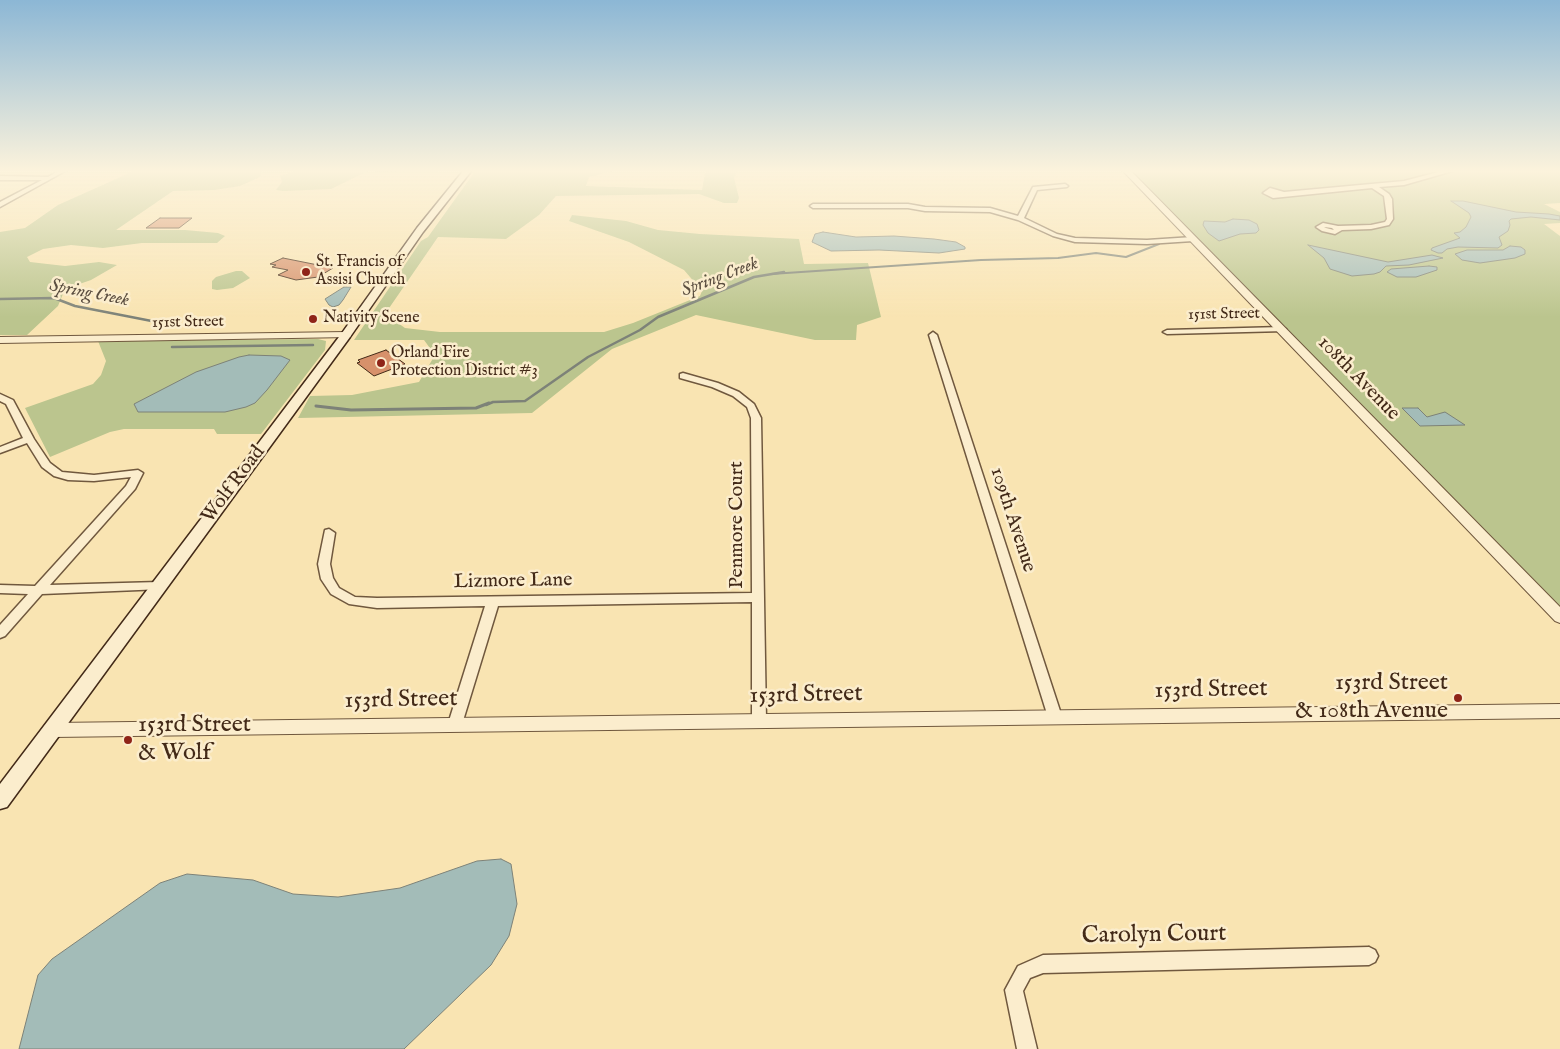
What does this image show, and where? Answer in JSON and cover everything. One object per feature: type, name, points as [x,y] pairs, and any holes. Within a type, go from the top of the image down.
[{"type":"main road","name":"Wolf Road","points":[[0,800],[346,335],[429,219]]},
{"type":"street","name":"108th Avenue","points":[[1174,219],[1560,617]]},
{"type":"street","points":[[1337,228],[1371,227],[1387,224],[1390,219]]},
{"type":"street","points":[[1020,220],[1054,235],[1075,240],[1147,242],[1193,239]]},
{"type":"street","name":"151st Street","points":[[1167,332],[1282,329]]},
{"type":"street","name":"151st Street","points":[[0,340],[346,335]]},
{"type":"street","name":"109th Avenue","points":[[933,335],[1055,717]]},
{"type":"street","name":"Penmore Court","points":[[683,376],[715,385],[736,394],[751,406],[756,418],[756,597],[759,720]]},
{"type":"street","points":[[0,397],[10,402],[29,439],[46,465],[63,476],[94,478],[138,473],[131,487],[0,634]]},
{"type":"street","points":[[0,450],[29,439]]},
{"type":"street","name":"Lizmore Lane","points":[[329,533],[324,564],[327,579],[335,591],[353,601],[377,603],[756,597]]},
{"type":"street","points":[[0,589],[40,590],[159,586]]},
{"type":"street","points":[[455,724],[493,601]]},
{"type":"street","name":"153rd Street","points":[[53,730],[1560,711]]},
{"type":"street","name":"Carolyn Court","points":[[1027,1049],[1014,990],[1024,972],[1043,964],[1368,956]]},
{"type":"green space","points":[[38,219],[132,219],[116,230],[185,230],[218,233],[225,236],[217,243],[142,243],[103,248],[71,245],[43,249],[27,257],[30,262],[65,266],[99,262],[117,265],[91,280],[65,289],[58,306],[27,335],[0,335],[0,232],[25,228]]},
{"type":"green space","points":[[441,219],[534,219],[506,239],[438,237],[385,314],[405,328],[440,332],[604,332],[633,323],[700,296],[702,291],[684,270],[629,242],[569,221],[570,219],[626,221],[658,230],[700,234],[799,239],[804,264],[868,263],[881,317],[857,325],[856,340],[815,340],[696,315],[612,349],[532,413],[298,418],[310,396],[352,395],[419,382],[435,355],[424,340],[354,340],[421,241],[428,237]]},
{"type":"green space","points":[[1178,219],[1560,219],[1560,223],[1544,224],[1560,236],[1560,611]]},
{"type":"green space","points":[[242,271],[250,278],[233,288],[212,289],[212,281],[216,277]]},
{"type":"green space","points":[[318,339],[326,341],[325,350],[261,434],[217,434],[214,429],[124,429],[110,432],[50,457],[25,408],[93,384],[101,375],[106,361],[98,341]]},
{"type":"water","points":[[1233,219],[1249,220],[1257,224],[1259,230],[1256,233],[1240,234],[1219,241],[1208,233],[1203,225],[1204,221],[1225,222]]},
{"type":"water","points":[[1470,219],[1511,219],[1509,221],[1508,231],[1499,237],[1502,245],[1498,248],[1458,247],[1447,249],[1442,253],[1431,250],[1460,238],[1454,233],[1460,232],[1466,227]]},
{"type":"water","points":[[823,232],[856,237],[894,236],[934,239],[956,242],[965,247],[965,249],[939,253],[879,250],[831,251],[812,242],[815,234]]},
{"type":"water","points":[[1308,245],[1388,262],[1432,255],[1443,258],[1409,265],[1386,266],[1380,272],[1374,274],[1352,276],[1330,269],[1324,258]]},
{"type":"water","points":[[1510,246],[1521,247],[1525,250],[1525,254],[1515,258],[1480,263],[1462,260],[1455,254],[1467,250],[1503,250]]},
{"type":"water","points":[[1437,267],[1437,270],[1416,277],[1397,277],[1387,272],[1391,269]]},
{"type":"water","points":[[344,287],[351,287],[339,305],[333,307],[329,305],[325,299]]},
{"type":"water","points":[[249,355],[281,356],[290,360],[255,403],[246,407],[225,412],[138,412],[134,404],[196,372]]},
{"type":"water","points":[[1402,408],[1418,408],[1427,417],[1445,412],[1465,425],[1420,426]]},
{"type":"water","points":[[501,859],[511,864],[517,904],[509,936],[491,965],[404,1049],[19,1049],[38,975],[52,959],[160,883],[187,874],[253,880],[293,894],[338,897],[400,888],[477,861]]},
{"type":"building","points":[[159,219],[191,219],[179,228],[146,228]]},
{"type":"building","name":"St. Francis of Assisi Church","points":[[283,258],[333,268],[318,277],[296,280],[278,275],[288,270],[272,267],[276,265],[270,264]]},
{"type":"building","name":"Orland Fire Protection District #3","points":[[386,350],[405,364],[374,376],[357,363],[360,362],[358,360]]},
{"type":"waterway","name":"Spring Creek","points":[[773,274],[981,260],[1058,258],[1096,253],[1126,257],[1159,244]]},
{"type":"waterway","name":"Spring Creek","points":[[773,274],[784,272]]},
{"type":"waterway","name":"Spring Creek","points":[[486,405],[493,402],[525,401],[588,357],[640,330],[658,317],[754,277],[773,274]]},
{"type":"waterway","name":"Spring Creek","points":[[0,299],[54,298],[75,306],[172,325]]},
{"type":"waterway","name":"Spring Creek","points":[[172,347],[313,345]]},
{"type":"waterway","name":"Spring Creek","points":[[316,406],[351,410],[476,408],[489,403]]},
{"type":"place","name":"St. Francis of Assisi Church","points":[[306,272]]},
{"type":"place","name":"Nativity Scene","points":[[313,319]]},
{"type":"place","name":"Orland Fire Protection District #3","points":[[381,363]]},
{"type":"place","name":"153rd Street & 108th Avenue","points":[[1458,698]]},
{"type":"place","name":"153rd Street & Wolf","points":[[128,740]]}]
